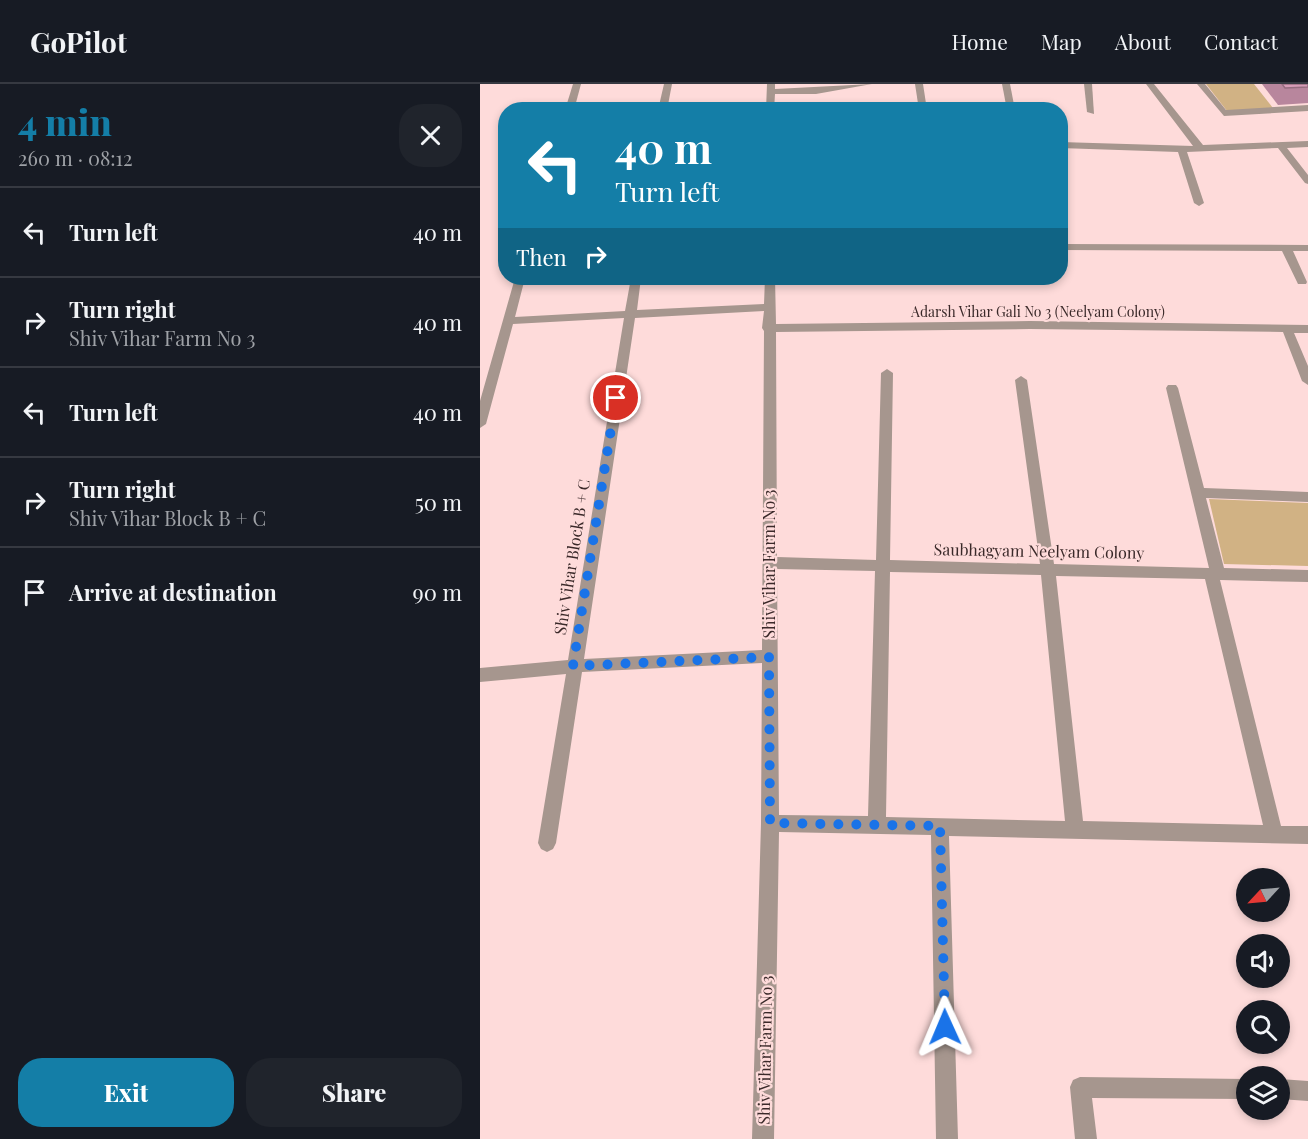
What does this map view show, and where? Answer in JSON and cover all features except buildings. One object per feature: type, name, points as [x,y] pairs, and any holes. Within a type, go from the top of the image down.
[{"type":"street","points":[[571,102],[577,84]]},
{"type":"street","points":[[664,102],[668,84]]},
{"type":"street","points":[[770,88],[816,90],[868,84]]},
{"type":"street","points":[[919,84],[922,102]]},
{"type":"street","points":[[1006,84],[1009,102]]},
{"type":"street","points":[[1088,84],[1091,112]]},
{"type":"street","points":[[1150,84],[1200,148]]},
{"type":"street","points":[[1201,84],[1224,113],[1308,108]]},
{"type":"street","points":[[1068,145],[1182,149],[1308,144]]},
{"type":"street","points":[[1280,145],[1308,181]]},
{"type":"street","points":[[1182,149],[1199,203]]},
{"type":"street","points":[[1068,247],[1308,248]]},
{"type":"street","points":[[1286,248],[1302,282]]},
{"type":"street","points":[[480,424],[518,285]]},
{"type":"street","name":"Shiv Vihar Block B + C","points":[[547,843],[573,666],[635,285]]},
{"type":"street","name":"Shiv Vihar Farm No 3","points":[[763,1139],[770,823],[770,285]]},
{"type":"street","points":[[507,321],[769,307]]},
{"type":"street","name":"Adarsh Vihar Gali No 3 (Neelyam Colony)","points":[[768,328],[1030,325],[1308,329]]},
{"type":"street","points":[[1287,329],[1308,381]]},
{"type":"street","points":[[877,824],[887,373]]},
{"type":"street","points":[[1022,380],[1048,570],[1075,829]]},
{"type":"street","points":[[1172,388],[1274,834]]},
{"type":"street","points":[[1197,493],[1308,497]]},
{"type":"street","name":"Saubhagyam Neelyam Colony","points":[[769,563],[1308,576]]},
{"type":"street","points":[[480,675],[573,666],[769,657]]},
{"type":"street","points":[[770,823],[1308,835]]},
{"type":"street","points":[[940,826],[947,1139]]},
{"type":"street","points":[[1086,1139],[1080,1087],[1236,1089]]},
{"type":"street","points":[[1290,1090],[1308,1091]]},
{"type":"shaded area","points":[[1206,84],[1254,84],[1273,108],[1227,111]]},
{"type":"shaded area","points":[[1209,499],[1308,503],[1308,566],[1224,564]]},
{"type":"route","points":[[616,398],[573,666],[769,657],[770,823],[940,826],[945,1027]]}]
